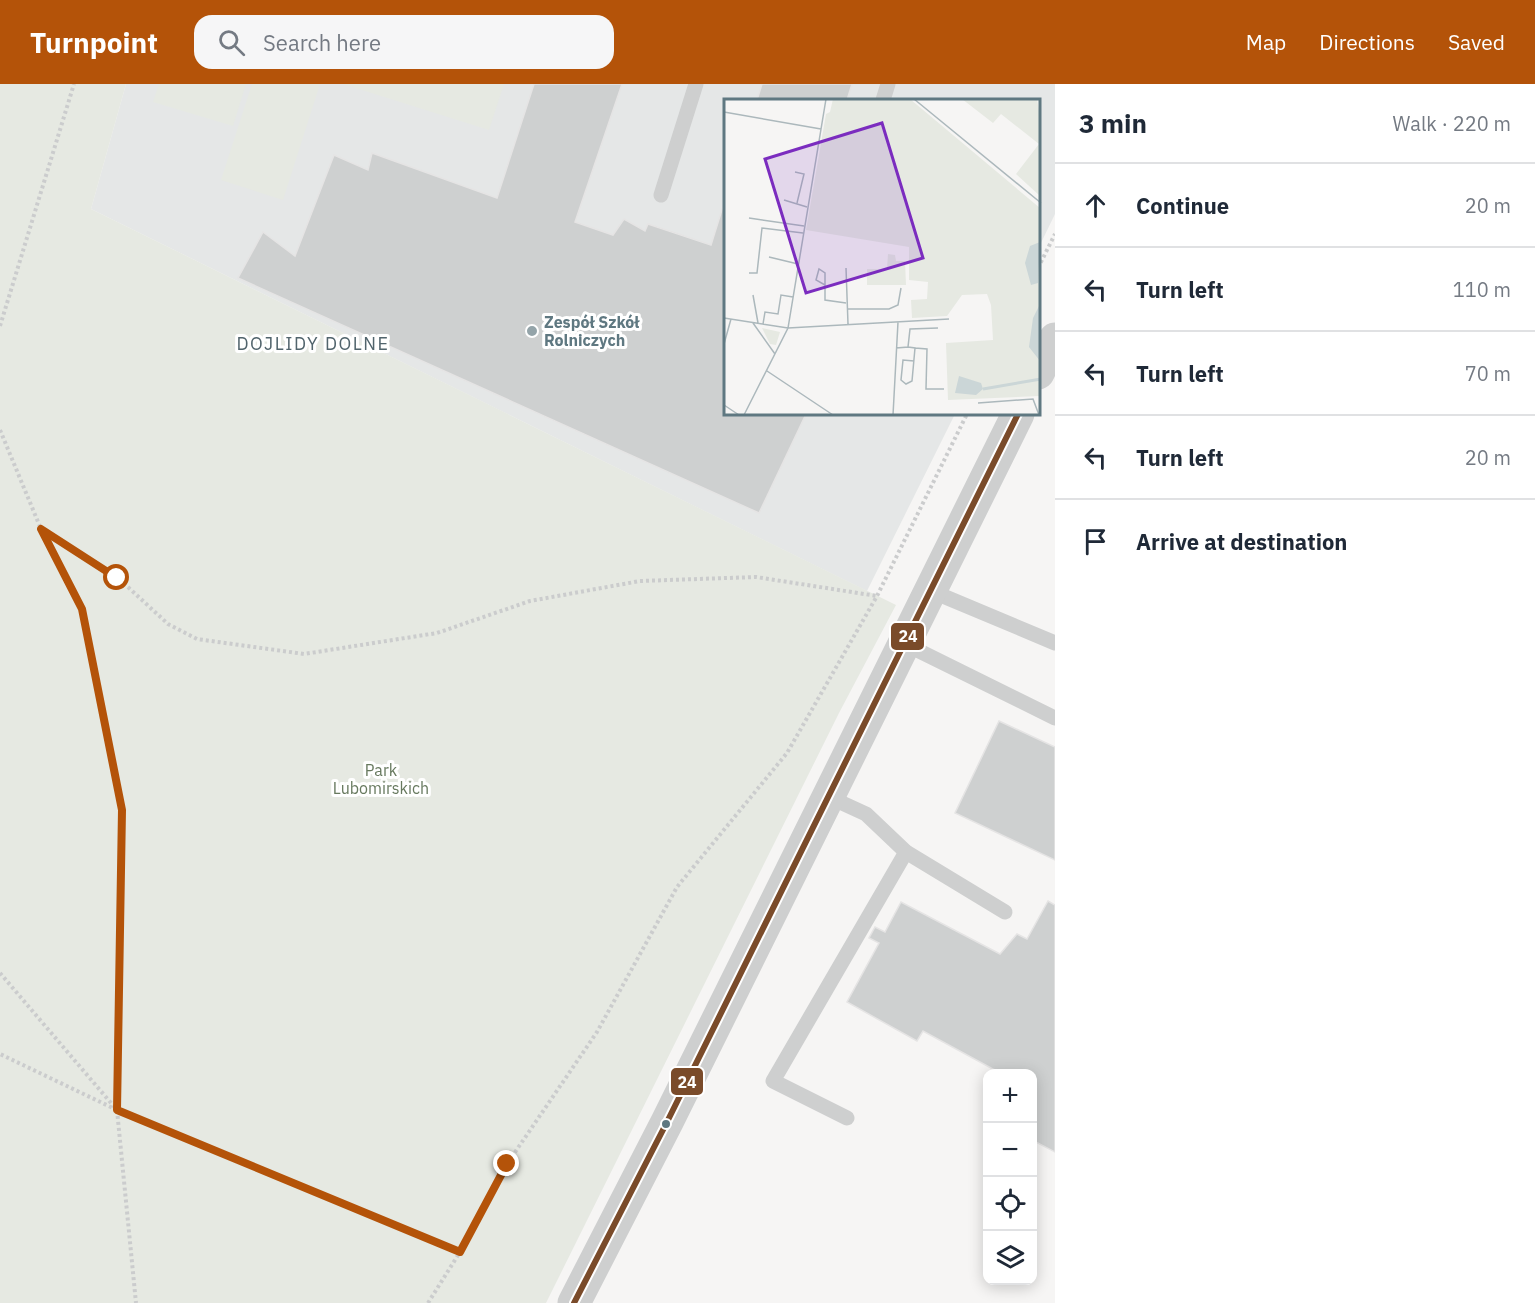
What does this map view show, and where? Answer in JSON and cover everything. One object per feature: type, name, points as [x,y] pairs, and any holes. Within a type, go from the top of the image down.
[{"type":"street","points":[[574,1303],[829,797],[1017,416]]},
{"type":"lane","points":[[661,195],[696,84]]},
{"type":"lane","points":[[883,99],[888,84]]},
{"type":"lane","points":[[931,591],[1055,643]]},
{"type":"lane","points":[[905,644],[1055,718]]},
{"type":"lane","points":[[829,797],[866,814],[906,852],[1005,912]]},
{"type":"lane","points":[[847,1118],[773,1081],[906,852]]},
{"type":"path","points":[[0,326],[74,84]]},
{"type":"path","points":[[1040,264],[1055,234]]},
{"type":"path","points":[[428,1303],[460,1252],[507,1164],[597,1032],[677,887],[770,777],[787,753],[878,596],[966,416]]},
{"type":"path","points":[[0,430],[41,529],[82,609],[122,810],[117,1110],[136,1303]]},
{"type":"path","points":[[41,529],[117,578],[168,624],[197,639],[304,654],[437,633],[530,601],[640,581],[756,577],[878,596]]},
{"type":"path","points":[[0,973],[117,1110]]},
{"type":"path","points":[[0,1053],[117,1110],[460,1252]]},
{"type":"shaded area","name":"Zespół Szkół Rolniczych","points":[[126,84],[1055,84],[1055,214],[1040,245],[1040,99],[724,99],[724,416],[954,416],[867,591],[91,209]]},
{"type":"green space","name":"Park Lubomirskich","points":[[0,84],[126,84],[91,209],[896,605],[839,713],[546,1303],[0,1303]]},
{"type":"green space","points":[[159,84],[246,84],[233,126],[153,102]]},
{"type":"green space","points":[[252,84],[320,84],[283,200],[221,180]]},
{"type":"green space","points":[[343,84],[504,84],[489,130]]},
{"type":"building","points":[[534,84],[622,84],[575,222],[613,235],[624,219],[645,231],[648,224],[711,245],[724,203],[724,416],[805,416],[759,513],[238,278],[263,232],[295,256],[334,155],[368,170],[372,153],[497,198]]},
{"type":"building","points":[[762,84],[852,84],[847,99],[757,99]]},
{"type":"building","points":[[999,721],[1055,747],[1055,860],[955,813]]},
{"type":"building","points":[[1048,901],[1055,905],[1055,1152],[1037,1143],[1037,1069],[993,1069],[923,1031],[917,1041],[847,1002],[879,943],[869,938],[875,927],[885,932],[901,902],[1000,954],[1017,934],[1027,939]]},
{"type":"transit line","name":"24","points":[[574,1303],[667,1122],[1017,416]]},
{"type":"place","name":"Zespół Szkół Rolniczych","points":[[532,331]]},
{"type":"district","name":"DOJLIDY DOLNE","points":[[313,344]]},
{"type":"route","points":[[117,578],[41,529],[82,609],[122,810],[117,1110],[460,1252],[507,1164]]}]
